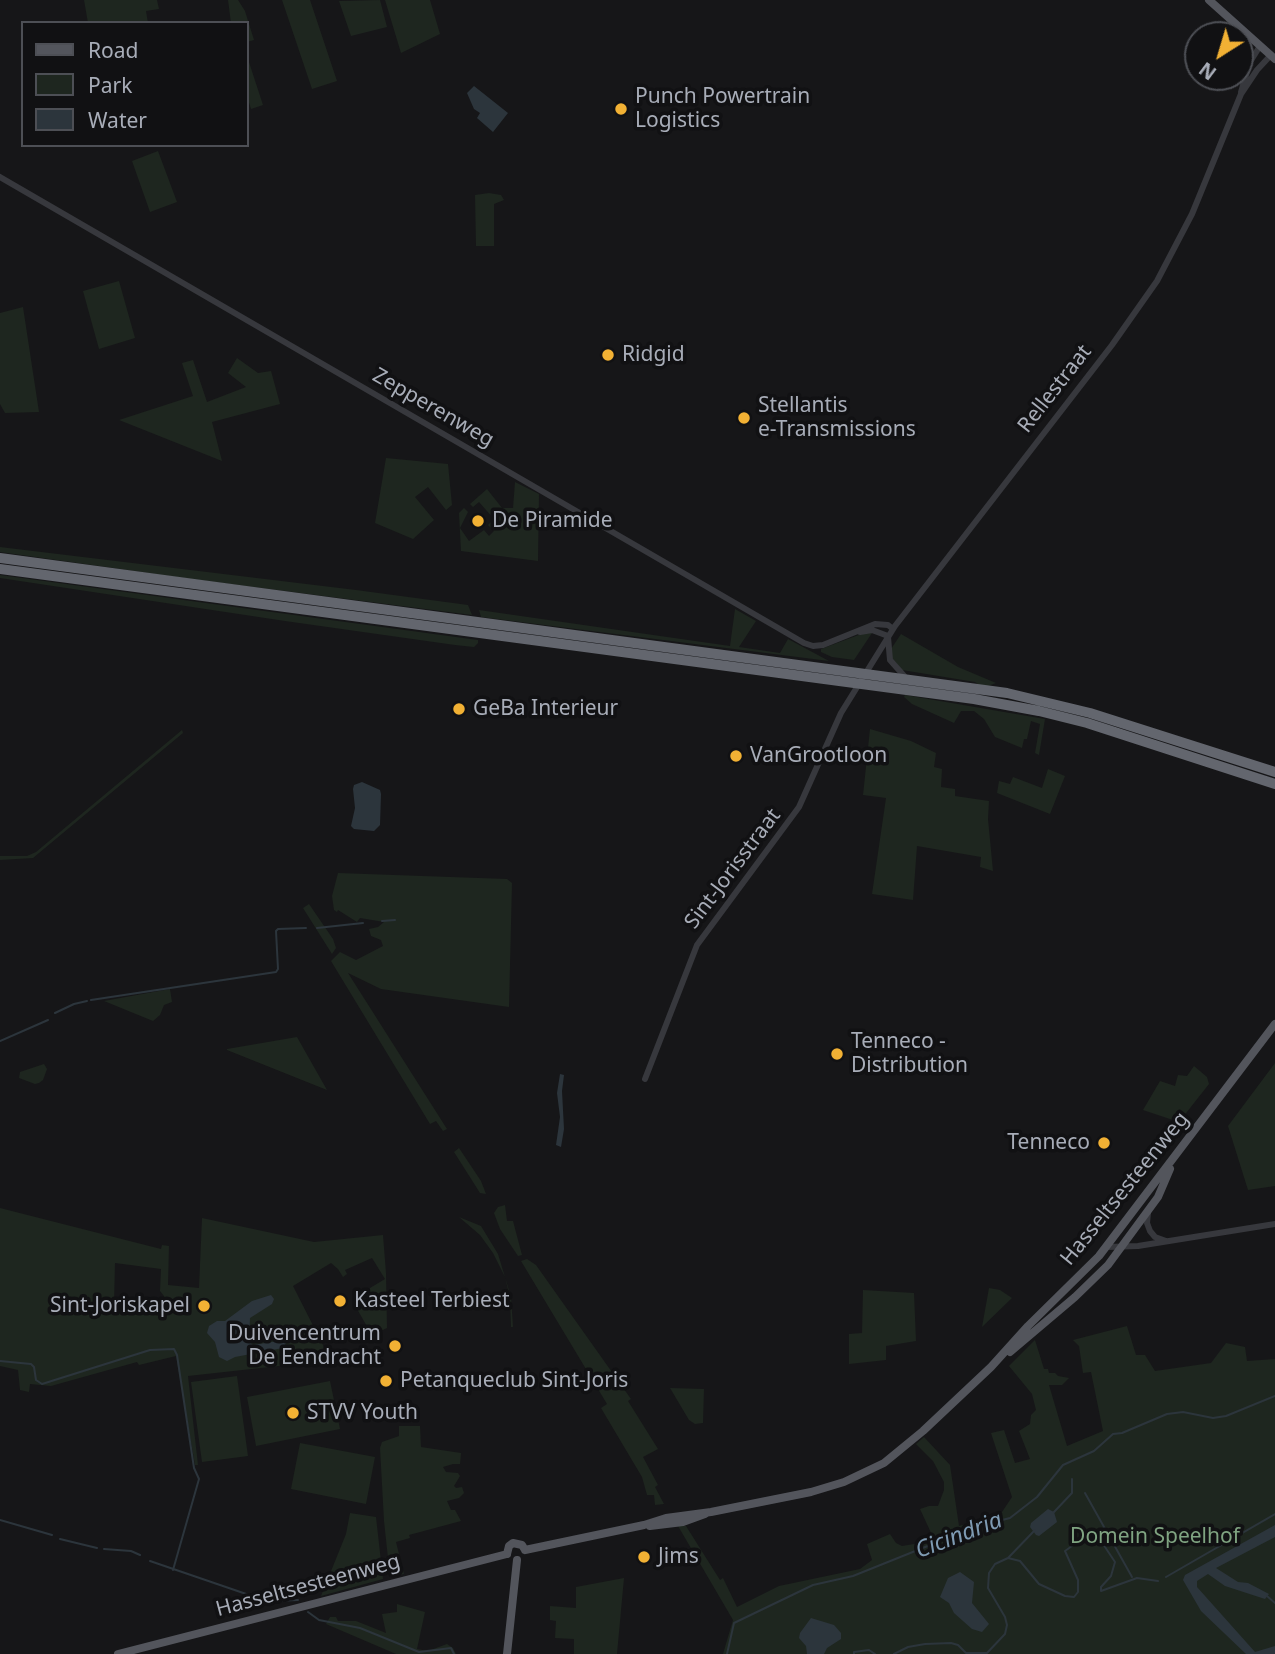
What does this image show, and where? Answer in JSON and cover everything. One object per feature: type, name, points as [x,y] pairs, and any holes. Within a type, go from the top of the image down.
[{"type":"highway","points":[[0,558],[1007,693],[1059,704],[1275,772]]},
{"type":"highway","points":[[0,569],[974,699],[1056,715],[1275,784]]},
{"type":"main road","points":[[1209,0],[1273,57]]},
{"type":"main road","name":"Hasseltsesteenweg","points":[[525,1550],[689,1513],[711,1512],[819,1490],[870,1471],[899,1451],[1108,1265],[1158,1197],[1172,1164],[1275,1027]]},
{"type":"main road","name":"Hasseltsesteenweg","points":[[992,1367],[1107,1247],[1275,1027]]},
{"type":"main road","points":[[513,1543],[522,1545],[525,1550],[522,1558],[517,1560],[507,1554],[513,1543]]},
{"type":"main road","name":"Hasseltsesteenweg","points":[[118,1654],[507,1554]]},
{"type":"main road","points":[[507,1654],[517,1560]]},
{"type":"street","name":"Rellestraat","points":[[1241,94],[1250,62],[1261,46]]},
{"type":"street","name":"Rellestraat","points":[[858,684],[893,629],[1150,292],[1192,214],[1241,94],[1257,70],[1273,57]]},
{"type":"street","name":"Zepperenweg","points":[[0,177],[804,643],[823,645],[875,624],[888,625],[893,629]]},
{"type":"street","name":"Zepperenweg","points":[[853,633],[872,630],[888,636]]},
{"type":"street","points":[[888,636],[890,660],[906,678]]},
{"type":"street","name":"Sint-Jorisstraat","points":[[645,1079],[698,945],[799,807],[810,788],[833,731],[858,684]]},
{"type":"street","points":[[1148,1210],[1147,1223],[1150,1231],[1155,1237],[1168,1241]]},
{"type":"street","points":[[1107,1247],[1168,1241],[1275,1224]]},
{"type":"green space","points":[[84,0],[157,0],[159,9],[146,11],[148,21],[88,21]]},
{"type":"green space","points":[[228,0],[238,0],[245,11],[254,40],[248,42],[248,21],[231,21]]},
{"type":"green space","points":[[282,0],[310,0],[337,81],[312,89]]},
{"type":"green space","points":[[380,0],[387,27],[351,36],[339,1]]},
{"type":"green space","points":[[385,0],[430,0],[440,34],[401,53]]},
{"type":"green space","points":[[248,59],[263,105],[251,109],[248,99]]},
{"type":"green space","points":[[158,151],[177,202],[150,212],[132,161]]},
{"type":"green space","points":[[475,195],[501,195],[504,200],[494,204],[494,246],[476,246]]},
{"type":"green space","points":[[119,281],[135,338],[99,349],[83,291]]},
{"type":"green space","points":[[23,307],[39,412],[5,413],[0,404],[0,313]]},
{"type":"green space","points":[[237,358],[258,373],[271,371],[280,404],[212,422],[222,461],[119,420],[193,396],[182,363],[193,360],[207,402],[246,387],[228,373]]},
{"type":"green space","points":[[386,458],[448,464],[452,505],[446,510],[428,487],[415,497],[434,520],[413,539],[375,523]]},
{"type":"green space","points":[[515,482],[539,494],[538,561],[461,551],[459,513],[464,508],[468,512],[460,528],[469,541],[484,530],[489,536],[494,531],[488,525],[494,519],[479,502],[473,507],[470,504],[487,489],[502,508],[513,508]]},
{"type":"green space","points":[[0,547],[468,605],[472,615],[0,552]]},
{"type":"green space","points":[[0,575],[478,640],[478,643],[474,647],[455,645],[285,621],[0,578]]},
{"type":"green space","points":[[735,609],[756,621],[739,647],[780,653],[788,639],[829,661],[481,617],[479,610],[730,646]]},
{"type":"green space","points":[[864,633],[872,633],[854,660],[832,657],[821,652],[821,649]]},
{"type":"green space","points":[[901,634],[958,667],[996,683],[979,685],[975,682],[902,670],[892,658],[891,649]]},
{"type":"green space","points":[[905,695],[1045,719],[1039,755],[1035,753],[1040,724],[1031,721],[1022,748],[995,737],[984,719],[974,711],[961,711],[954,723],[912,704]]},
{"type":"green space","points":[[870,729],[911,741],[936,753],[934,767],[942,769],[941,787],[955,789],[955,796],[989,801],[993,871],[980,867],[981,857],[917,846],[913,900],[872,894],[886,798],[863,795]]},
{"type":"green space","points":[[182,730],[183,733],[33,858],[0,860],[0,856],[27,856],[36,852]]},
{"type":"green space","points":[[1048,769],[1065,776],[1050,814],[997,793],[999,781],[1010,784],[1013,777],[1042,788]]},
{"type":"green space","points":[[338,873],[507,879],[512,883],[509,1007],[381,989],[348,973],[447,1129],[443,1131],[436,1121],[430,1124],[331,961],[340,952],[356,960],[383,946],[381,940],[371,936],[369,929],[384,922],[360,918],[357,922],[334,910],[332,896]]},
{"type":"green space","points":[[309,904],[333,939],[336,948],[332,954],[303,908]]},
{"type":"green space","points":[[170,989],[172,1002],[164,1005],[160,1015],[153,1021],[104,1001]]},
{"type":"green space","points":[[297,1037],[327,1090],[227,1050],[227,1049]]},
{"type":"green space","points":[[1275,1063],[1275,1186],[1248,1190],[1228,1126]]},
{"type":"green space","points":[[44,1064],[47,1069],[39,1083],[19,1078],[20,1072]]},
{"type":"green space","points":[[1194,1066],[1207,1077],[1209,1084],[1179,1122],[1143,1110],[1160,1081],[1175,1086],[1178,1075],[1187,1076]]},
{"type":"green space","points":[[459,1148],[481,1181],[486,1194],[480,1193],[454,1152]]},
{"type":"green space","points":[[505,1205],[507,1221],[513,1221],[522,1255],[518,1256],[500,1229],[494,1213],[498,1207]]},
{"type":"green space","points":[[0,1208],[161,1249],[162,1245],[169,1246],[168,1285],[199,1288],[202,1218],[314,1242],[383,1235],[386,1273],[387,1328],[372,1335],[357,1309],[369,1302],[370,1288],[385,1279],[372,1258],[345,1270],[347,1274],[343,1277],[331,1263],[293,1286],[327,1353],[288,1360],[288,1365],[188,1376],[198,1465],[195,1465],[176,1356],[139,1365],[137,1362],[51,1386],[30,1384],[29,1392],[20,1390],[18,1370],[0,1366]],"holes":[[[115,1263],[161,1269],[160,1291],[164,1296],[163,1304],[154,1307],[153,1312],[114,1305]]]},
{"type":"green space","points":[[459,1217],[481,1226],[498,1254],[505,1277],[480,1235]]},
{"type":"green space","points":[[527,1259],[536,1265],[631,1399],[628,1401],[658,1449],[643,1457],[658,1485],[655,1487],[664,1504],[655,1505],[654,1495],[647,1495],[642,1477],[601,1408],[607,1404],[521,1261]]},
{"type":"green space","points":[[505,1278],[511,1297],[513,1327],[511,1327],[510,1298]]},
{"type":"green space","points":[[989,1288],[1000,1290],[1012,1298],[982,1327]]},
{"type":"green space","points":[[863,1290],[914,1293],[916,1341],[886,1346],[886,1360],[849,1364],[849,1334],[862,1333]]},
{"type":"green space","name":"Domein Speelhof","points":[[1127,1326],[1136,1355],[1145,1355],[1155,1371],[1211,1363],[1226,1343],[1245,1347],[1247,1361],[1275,1359],[1275,1654],[723,1654],[733,1620],[678,1526],[686,1526],[720,1580],[723,1578],[737,1607],[779,1586],[860,1569],[872,1560],[867,1544],[890,1534],[896,1543],[902,1546],[914,1544],[932,1535],[920,1509],[938,1506],[944,1482],[933,1461],[916,1444],[924,1437],[950,1465],[959,1526],[994,1516],[1002,1512],[1012,1497],[991,1433],[1004,1430],[1015,1463],[1030,1459],[1019,1431],[1030,1424],[1031,1415],[1036,1410],[1032,1394],[1009,1366],[1035,1340],[1044,1369],[1069,1378],[1062,1385],[1049,1385],[1067,1446],[1103,1431],[1091,1372],[1083,1373],[1079,1346],[1073,1340]]},
{"type":"green space","points":[[237,1376],[248,1456],[202,1462],[191,1382]]},
{"type":"green space","name":"STVV Youth","points":[[330,1381],[340,1429],[256,1446],[247,1397]]},
{"type":"green space","points":[[670,1388],[704,1389],[703,1423],[695,1424],[689,1420]]},
{"type":"green space","points":[[399,1426],[420,1426],[421,1447],[461,1453],[460,1464],[443,1467],[446,1472],[458,1473],[460,1476],[454,1486],[462,1487],[464,1493],[459,1498],[447,1501],[461,1521],[409,1535],[410,1538],[396,1542],[404,1574],[390,1577],[380,1448],[382,1442],[399,1436]]},
{"type":"green space","points":[[300,1443],[375,1457],[366,1504],[291,1489]]},
{"type":"green space","points":[[350,1513],[376,1517],[383,1579],[321,1596],[346,1534]]},
{"type":"green space","points":[[624,1578],[617,1654],[574,1654],[574,1639],[555,1638],[556,1621],[550,1620],[550,1606],[576,1608],[576,1587]]},
{"type":"green space","points":[[397,1604],[425,1612],[417,1649],[428,1651],[447,1644],[456,1654],[396,1654],[326,1624],[330,1617],[336,1617],[338,1621],[356,1621],[386,1633],[382,1614],[397,1612]]},
{"type":"water","points":[[474,86],[508,113],[493,132],[477,118],[480,113],[474,109],[467,93]]},
{"type":"water","points":[[362,782],[380,790],[381,794],[380,825],[374,831],[354,829],[351,826],[355,808],[354,785]]},
{"type":"water","points":[[560,1074],[564,1075],[564,1129],[561,1147],[556,1145],[560,1117],[557,1093]]},
{"type":"water","points":[[271,1295],[274,1299],[272,1304],[250,1318],[249,1342],[253,1345],[284,1340],[286,1343],[283,1348],[227,1361],[219,1357],[215,1342],[207,1333],[209,1326],[217,1321],[225,1321],[252,1301]]},
{"type":"water","points":[[1048,1509],[1054,1512],[1057,1522],[1039,1536],[1036,1535],[1030,1527],[1031,1523]]},
{"type":"water","points":[[1275,1525],[1275,1537],[1216,1568],[1238,1582],[1248,1583],[1269,1594],[1265,1599],[1225,1586],[1208,1574],[1197,1581],[1197,1587],[1255,1652],[1275,1646],[1275,1654],[1246,1654],[1201,1611],[1183,1580],[1185,1575]]},
{"type":"water","points":[[960,1572],[974,1582],[972,1603],[989,1624],[982,1632],[972,1629],[954,1613],[949,1603],[940,1597],[948,1578]]},
{"type":"water","points":[[811,1618],[834,1625],[841,1633],[841,1639],[827,1648],[824,1654],[807,1654],[806,1646],[799,1638]]},
{"type":"waterway","points":[[382,921],[395,920]]},
{"type":"waterway","points":[[317,928],[363,923]]},
{"type":"waterway","points":[[91,1000],[276,972],[276,931],[306,928]]},
{"type":"waterway","points":[[55,1013],[87,1001]]},
{"type":"waterway","points":[[0,1041],[48,1020]]},
{"type":"waterway","points":[[0,1361],[31,1364],[36,1380],[42,1384],[150,1350],[174,1349],[194,1468],[199,1479],[173,1570]]},
{"type":"waterway","name":"Cicindria","points":[[727,1654],[734,1623],[813,1585],[853,1576],[975,1527],[1010,1518],[1037,1497],[1063,1465],[1094,1451],[1113,1434],[1122,1433],[1167,1414],[1183,1412],[1213,1418],[1226,1416],[1275,1396]]},
{"type":"waterway","points":[[1054,1512],[1072,1493],[1072,1479]]},
{"type":"waterway","points":[[1085,1493],[1132,1577]]},
{"type":"waterway","points":[[1166,1577],[1275,1514]]},
{"type":"waterway","points":[[0,1520],[52,1535]]},
{"type":"waterway","points":[[1008,1558],[1035,1530]]},
{"type":"waterway","points":[[894,1654],[908,1647],[951,1643],[958,1645],[966,1653],[987,1653],[1005,1634],[1007,1625],[988,1588],[989,1573],[995,1564],[1008,1558],[1020,1561],[1039,1584],[1065,1596],[1074,1597],[1078,1592],[1078,1580],[1065,1551],[1086,1536],[1094,1537],[1103,1544],[1115,1562],[1111,1576],[1101,1587],[1101,1591],[1137,1578],[1158,1581]]},
{"type":"waterway","points":[[60,1539],[97,1548]]},
{"type":"waterway","points":[[104,1549],[131,1551],[140,1555]]},
{"type":"waterway","points":[[150,1561],[255,1597],[271,1601],[298,1600]]},
{"type":"waterway","points":[[1267,1596],[1275,1603]]},
{"type":"waterway","points":[[308,1612],[319,1620],[360,1628],[419,1652],[451,1648],[454,1654]]},
{"type":"waterway","points":[[854,1654],[869,1650],[875,1654]]},
{"type":"place","name":"Punch Powertrain Logistics","points":[[621,109]]},
{"type":"place","name":"Ridgid","points":[[608,355]]},
{"type":"place","name":"Stellantis e-Transmissions","points":[[744,418]]},
{"type":"place","name":"De Piramide","points":[[478,521]]},
{"type":"place","name":"GeBa Interieur","points":[[459,709]]},
{"type":"place","name":"VanGrootloon","points":[[736,756]]},
{"type":"place","name":"Tenneco - Distribution","points":[[837,1054]]},
{"type":"place","name":"Tenneco","points":[[1104,1143]]},
{"type":"place","name":"Kasteel Terbiest","points":[[340,1301]]},
{"type":"place","name":"Sint-Joriskapel","points":[[204,1306]]},
{"type":"place","name":"Duivencentrum De Eendracht","points":[[395,1346]]},
{"type":"place","name":"Petanqueclub Sint-Joris","points":[[386,1381]]},
{"type":"place","name":"STVV Youth","points":[[293,1413]]},
{"type":"place","name":"Jims","points":[[644,1557]]}]
